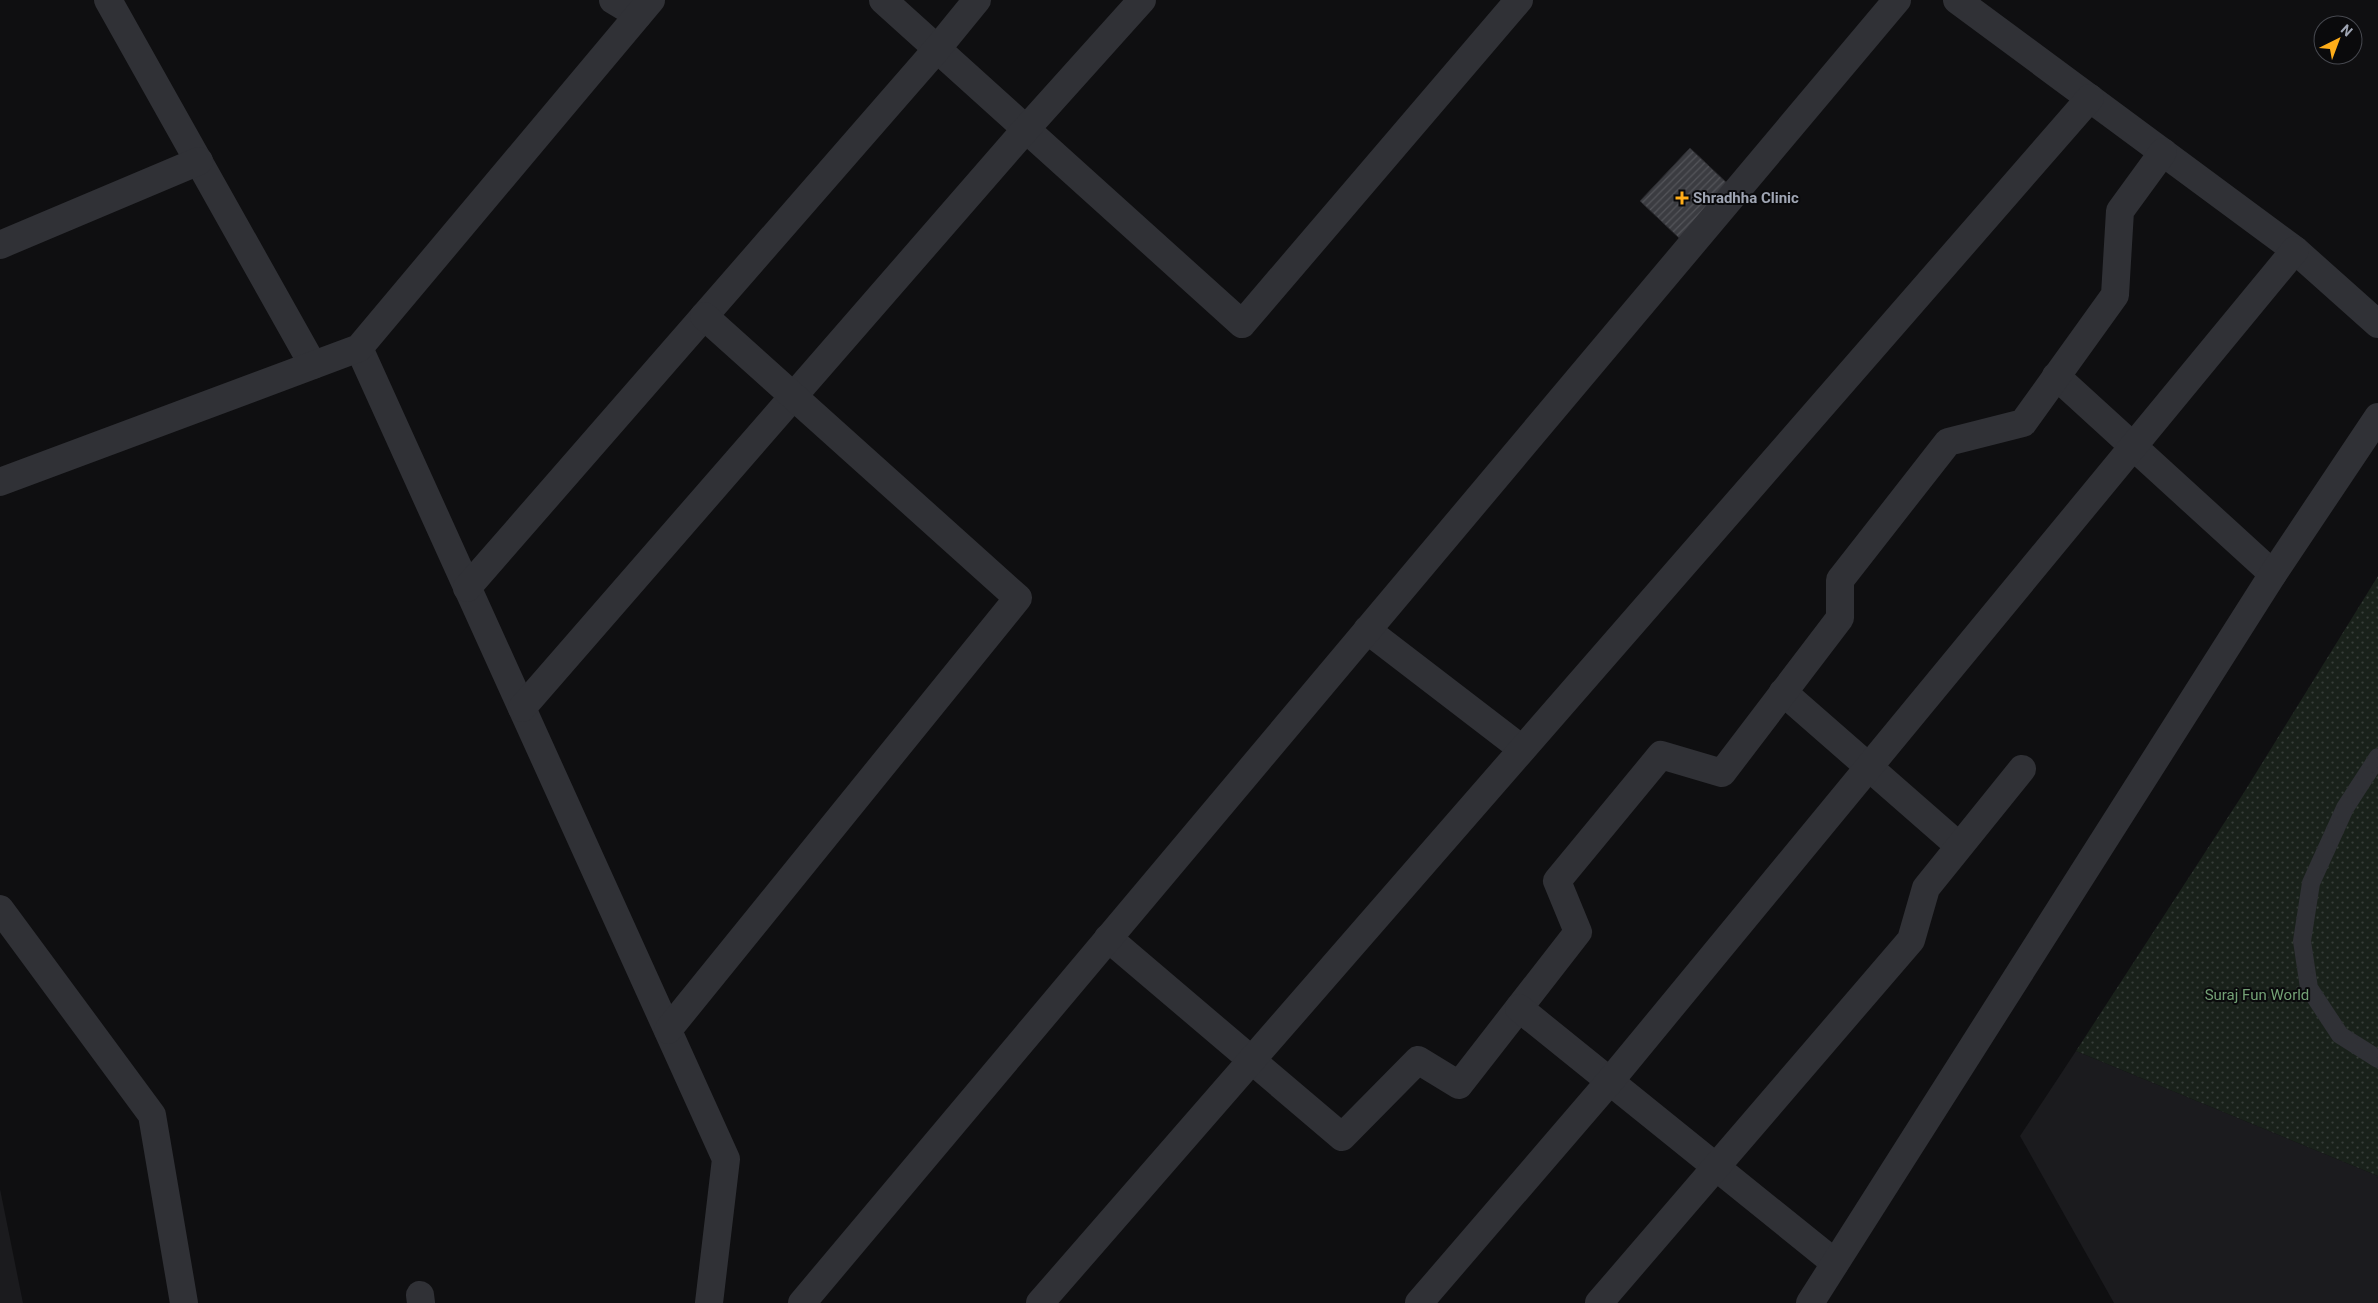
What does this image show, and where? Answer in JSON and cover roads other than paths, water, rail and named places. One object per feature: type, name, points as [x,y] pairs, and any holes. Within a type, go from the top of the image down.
[{"type":"street","points":[[108,0],[313,365]]},
{"type":"street","points":[[0,482],[359,348],[644,7],[614,0]]},
{"type":"street","points":[[883,0],[1242,324],[1519,0]]},
{"type":"street","points":[[467,588],[937,49],[977,0]]},
{"type":"street","points":[[522,708],[1026,129],[1142,0]]},
{"type":"street","points":[[802,1303],[1897,0]]},
{"type":"street","points":[[1957,0],[2295,250],[2378,324]]},
{"type":"street","points":[[1040,1303],[2090,98]]},
{"type":"street","points":[[1108,938],[1342,1137],[1418,1060],[1460,1084],[1578,932],[1557,881],[1661,755],[1722,773],[1840,618],[1840,580],[1948,442],[2022,422],[2116,296],[2120,211],[2163,152]]},
{"type":"street","points":[[0,245],[199,161]]},
{"type":"street","points":[[1419,1303],[1610,1081],[2295,250]]},
{"type":"street","points":[[668,1030],[1018,598],[704,316]]},
{"type":"street","points":[[359,348],[726,1159],[709,1303]]},
{"type":"street","points":[[2056,376],[2273,574]]},
{"type":"street","points":[[1810,1303],[2273,574],[2378,417]]},
{"type":"street","points":[[1367,630],[1522,749]]},
{"type":"street","points":[[1783,692],[1960,846]]},
{"type":"street","points":[[1599,1303],[1911,940],[1926,888],[2022,768]]},
{"type":"street","points":[[0,909],[152,1115],[184,1303]]},
{"type":"street","points":[[1518,1008],[1835,1263]]},
{"type":"lane","points":[[2378,757],[2345,808],[2311,883],[2302,941],[2309,988],[2340,1035],[2378,1059]]},
{"type":"place","name":"Shradhha Clinic","points":[[1682,198]]},
{"type":"park label","name":"Suraj Fun World","points":[[2257,995]]}]
